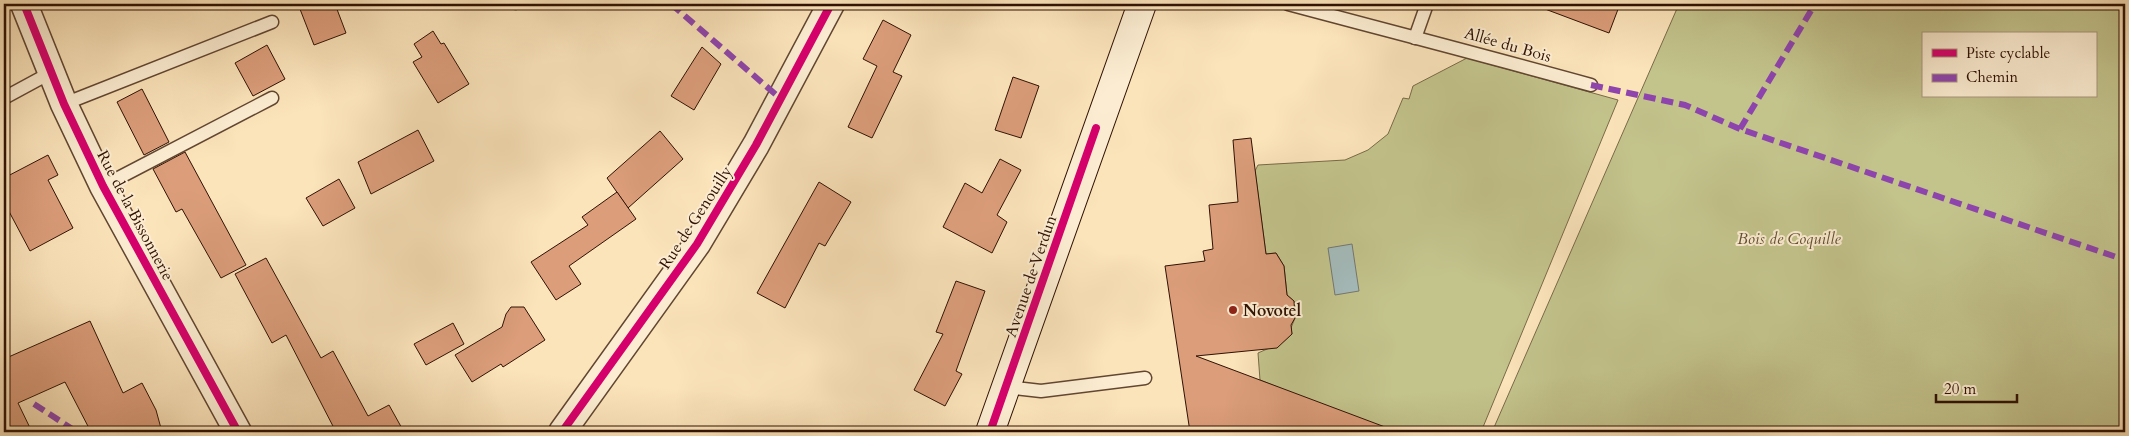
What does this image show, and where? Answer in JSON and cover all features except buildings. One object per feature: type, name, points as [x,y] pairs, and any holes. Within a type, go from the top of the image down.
[{"type":"main road","name":"Avenue de Verdun","points":[[990,432],[1142,4]]},
{"type":"street","name":"Rue de la Bissonnerie","points":[[24,4],[64,104],[103,186],[238,432]]},
{"type":"street","name":"Rue de Genouilly","points":[[562,432],[697,244],[756,145],[831,4]]},
{"type":"lane","name":"Allée du Bois","points":[[1288,4],[1448,45],[1591,85]]},
{"type":"lane","points":[[1415,38],[1427,4]]},
{"type":"lane","points":[[64,104],[272,22]]},
{"type":"lane","points":[[4,98],[52,72]]},
{"type":"lane","points":[[103,186],[272,98]]},
{"type":"lane","points":[[1006,387],[1041,391],[1145,378]]},
{"type":"green space","points":[[482,4],[533,4],[516,10]]},
{"type":"green space","name":"Bois de Coquille","points":[[1679,4],[2125,4],[2125,432],[1492,432]]},
{"type":"green space","points":[[1467,58],[1618,100],[1481,432],[1388,432],[1260,380],[1258,353],[1283,342],[1292,334],[1291,328],[1295,318],[1294,301],[1287,295],[1284,266],[1276,253],[1266,254],[1255,171],[1258,165],[1345,160],[1368,150],[1388,134],[1403,98],[1409,99],[1413,86]]},
{"type":"water","points":[[1352,244],[1359,291],[1335,295],[1328,248]]},
{"type":"marked path","points":[[671,4],[781,99]]},
{"type":"marked path","points":[[1740,129],[1815,4]]},
{"type":"marked path","points":[[1591,85],[1685,105],[1740,129],[2125,260]]},
{"type":"marked path","points":[[34,404],[77,432]]},
{"type":"cycle path","points":[[24,4],[64,104],[103,186],[238,432]]},
{"type":"cycle path","points":[[562,432],[697,244],[756,145],[831,4]]},
{"type":"cycle path","points":[[990,432],[1096,128]]},
{"type":"place","name":"Novotel","points":[[1233,310]]}]
